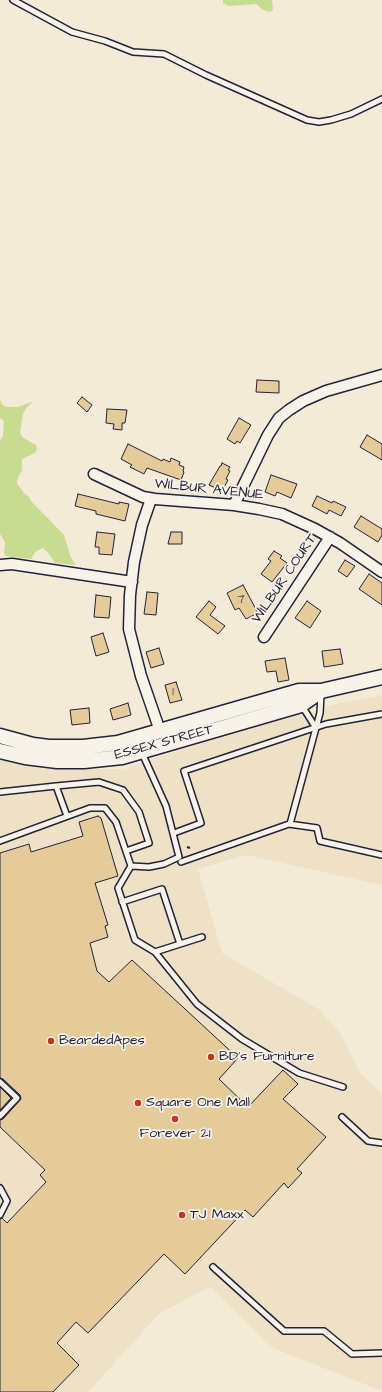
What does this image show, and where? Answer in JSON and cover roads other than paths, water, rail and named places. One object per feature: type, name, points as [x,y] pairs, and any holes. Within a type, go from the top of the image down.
[{"type":"main road","name":"ESSEX STREET","points":[[0,736],[33,745],[68,748],[113,744],[299,691],[321,691],[382,677]]},
{"type":"main road","name":"ESSEX STREET","points":[[0,751],[26,757],[57,761],[108,758],[141,752],[301,705],[321,691]]},
{"type":"street","points":[[234,505],[268,435],[280,418],[289,410],[303,401],[326,391],[382,375]]},
{"type":"street","name":"WILBUR AVENUE","points":[[94,474],[143,497],[151,499],[234,505],[282,514],[330,537],[382,572]]},
{"type":"street","points":[[151,499],[138,541],[132,582],[129,629],[141,676],[160,731]]},
{"type":"street","name":"WILBUR COURT","points":[[264,637],[330,537]]},
{"type":"street","points":[[0,565],[12,564],[132,582]]},
{"type":"lane","points":[[13,0],[72,32],[105,41],[133,52],[145,54],[164,54],[206,75],[307,120],[319,122],[330,120],[351,114],[382,99]]},
{"type":"lane","points":[[290,824],[320,713],[321,691]]},
{"type":"lane","points":[[301,705],[316,728]]},
{"type":"lane","points":[[174,833],[201,823],[184,771],[326,724],[382,714]]},
{"type":"lane","points":[[131,866],[149,867],[164,864],[180,856],[166,806],[135,738]]},
{"type":"lane","points":[[0,792],[99,782],[123,790],[139,812],[148,843],[126,851]]},
{"type":"lane","points":[[56,786],[67,816]]},
{"type":"lane","points":[[0,841],[90,808],[105,808],[116,822],[131,866],[118,888],[135,940],[155,952],[197,1004],[242,1039],[299,1073],[343,1087]]},
{"type":"lane","points":[[181,862],[290,824],[317,828],[320,841],[382,855]]},
{"type":"lane","points":[[122,902],[162,889],[180,944]]},
{"type":"lane","points":[[155,952],[202,937]]},
{"type":"lane","points":[[0,1082],[17,1098],[0,1116]]},
{"type":"lane","points":[[342,1117],[368,1141],[382,1143]]},
{"type":"lane","points":[[0,1188],[6,1201],[0,1214]]},
{"type":"lane","points":[[212,1267],[284,1331],[324,1331],[352,1354],[382,1353]]},
{"type":"place","name":"BeardedApes","points":[[51,1041]]},
{"type":"place","name":"BD's Furniture","points":[[211,1057]]},
{"type":"place","name":"Square One Mall","points":[[138,1103]]},
{"type":"place","name":"Forever 21","points":[[175,1119]]},
{"type":"place","name":"TJ Maxx","points":[[182,1215]]}]
